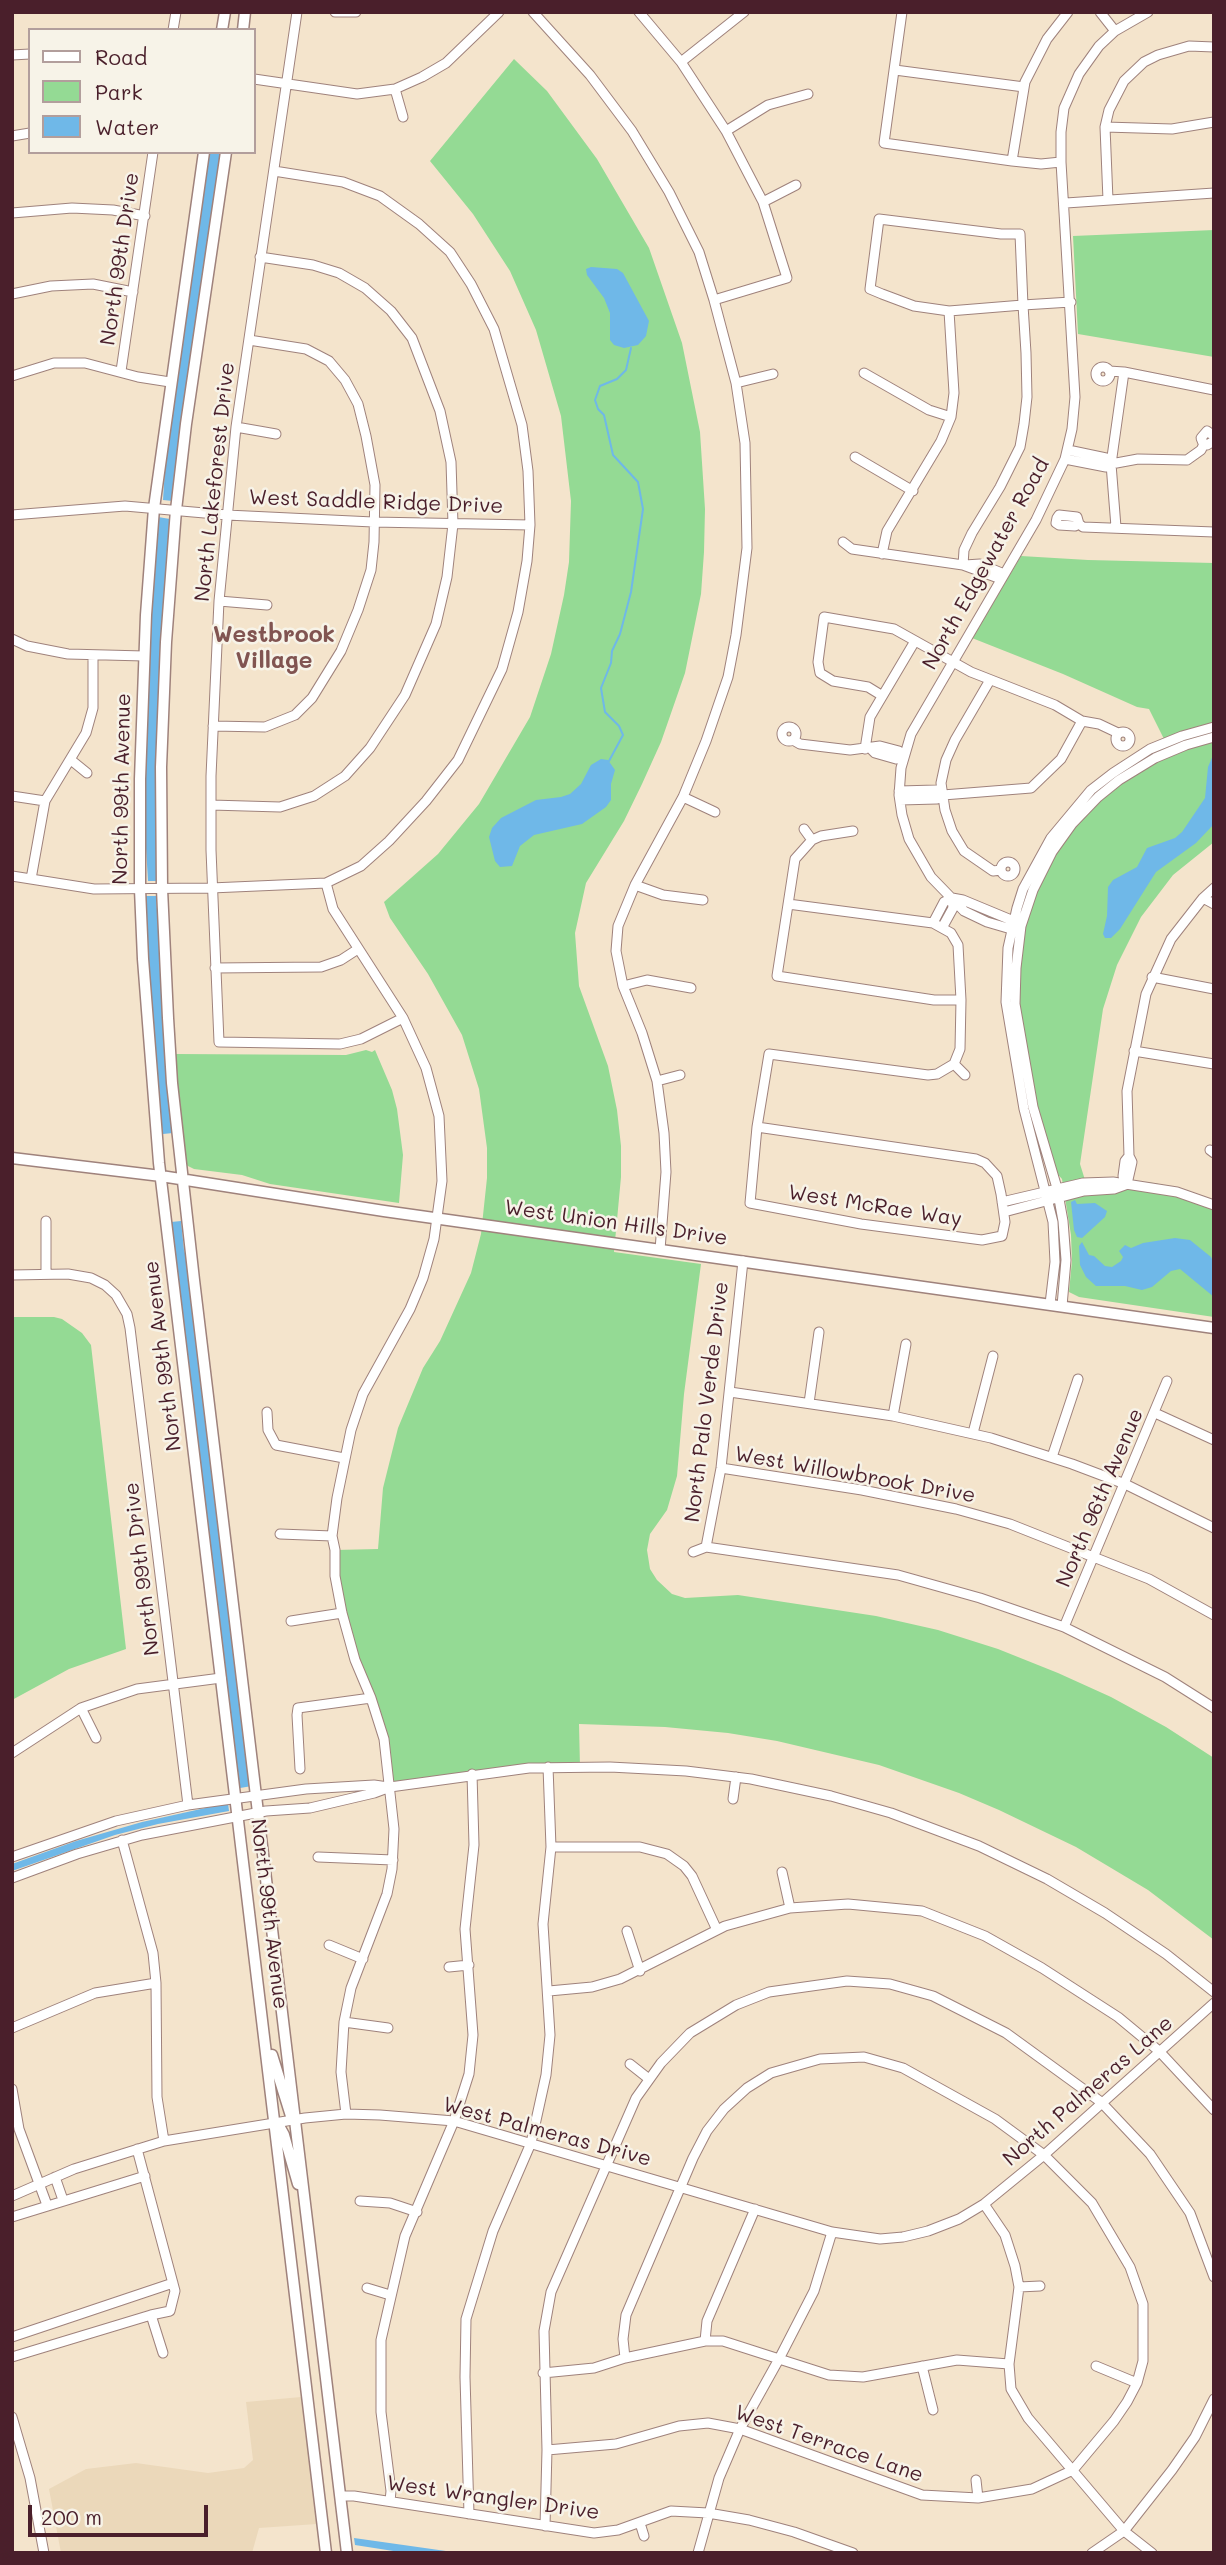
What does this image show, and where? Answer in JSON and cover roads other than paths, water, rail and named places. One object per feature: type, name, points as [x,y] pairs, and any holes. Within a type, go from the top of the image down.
[{"type":"main road","name":"North 99th Avenue","points":[[204,154],[153,508],[144,656],[140,889],[149,1056],[161,1176],[326,2553]]},
{"type":"main road","name":"North 99th Avenue","points":[[226,154],[176,510],[163,729],[162,889],[171,1064],[183,1180],[347,2553]]},
{"type":"main road","name":"West Union Hills Drive","points":[[12,1158],[161,1176],[1214,1328]]},
{"type":"main road","points":[[264,2025],[288,2111],[295,2119]]},
{"type":"main road","points":[[275,2122],[284,2135],[306,2210]]},
{"type":"street","name":"North Lakeforest Drive","points":[[297,12],[236,427],[219,601],[211,805],[211,888],[219,1042],[340,1044],[362,1039],[403,1018]]},
{"type":"street","points":[[335,12],[356,12]]},
{"type":"street","points":[[256,79],[357,94],[395,89],[422,78],[446,63],[499,12]]},
{"type":"street","points":[[533,12],[590,75],[632,131],[669,192],[699,252],[736,383],[745,443],[747,548],[728,677],[683,797],[635,885],[618,926],[616,951],[623,986],[657,1081],[664,1133],[666,1172],[660,1250]]},
{"type":"street","points":[[639,12],[681,62],[726,131],[763,202],[787,278],[714,300]]},
{"type":"street","points":[[681,62],[744,12]]},
{"type":"street","points":[[902,12],[884,143],[1012,161],[1041,164],[1061,162]]},
{"type":"street","points":[[1012,161],[1024,87],[1047,38],[1068,12]]},
{"type":"street","points":[[1100,12],[1115,31]]},
{"type":"street","name":"North Edgewater Road","points":[[1015,925],[978,918],[964,911],[931,877],[919,860],[909,839],[900,796],[903,757],[911,734],[1050,495],[1066,455],[1076,397],[1066,203],[1061,162],[1062,120],[1069,93],[1086,62],[1115,31],[1148,12]]},
{"type":"street","points":[[1108,200],[1105,127],[1109,110],[1124,81],[1144,62],[1158,55],[1189,46],[1214,47]]},
{"type":"street","points":[[895,70],[1024,87]]},
{"type":"street","points":[[395,89],[403,117]]},
{"type":"street","points":[[726,131],[768,105],[808,94]]},
{"type":"street","points":[[1105,127],[1172,129],[1214,122]]},
{"type":"street","name":"North 99th Drive","points":[[121,371],[153,154]]},
{"type":"street","points":[[12,876],[94,889],[326,883],[361,866],[390,841],[426,801],[457,760],[502,669],[518,612],[530,525],[528,471],[522,425],[494,329],[471,284],[450,252],[419,224],[380,196],[343,182],[274,171]]},
{"type":"street","points":[[763,202],[796,185]]},
{"type":"street","points":[[1066,203],[1214,194]]},
{"type":"street","points":[[12,213],[72,208],[113,210],[145,216]]},
{"type":"street","points":[[963,565],[964,550],[972,533],[1020,447],[1027,397],[1023,305],[1020,234],[1000,234],[878,219],[870,289],[914,306],[949,310],[1023,305],[1071,302]]},
{"type":"street","points":[[211,805],[280,807],[314,796],[345,776],[370,748],[405,695],[436,624],[447,577],[453,524],[451,462],[440,411],[412,338],[391,311],[365,288],[339,274],[313,265],[260,257]]},
{"type":"street","points":[[12,294],[51,286],[83,285],[133,292]]},
{"type":"street","points":[[882,554],[887,531],[942,441],[951,417],[954,393],[949,310]]},
{"type":"street","points":[[213,726],[265,727],[295,715],[312,698],[341,651],[371,570],[375,485],[358,404],[345,380],[329,361],[306,349],[249,340]]},
{"type":"street","points":[[12,376],[54,363],[85,363],[138,377],[170,382]]},
{"type":"street","points":[[1109,371],[1214,390]]},
{"type":"street","points":[[1116,527],[1111,464],[1124,372]]},
{"type":"street","points":[[864,373],[929,410],[951,417]]},
{"type":"street","points":[[736,383],[773,374]]},
{"type":"street","points":[[236,427],[276,434]]},
{"type":"street","points":[[1204,444],[1201,440],[1203,433],[1210,432],[1214,436]]},
{"type":"street","points":[[1204,444],[1209,445],[1214,441]]},
{"type":"street","points":[[1111,464],[1138,459],[1187,460],[1201,450],[1204,444]]},
{"type":"street","points":[[1066,455],[1106,458],[1111,464]]},
{"type":"street","points":[[855,457],[913,491]]},
{"type":"street","name":"West Saddle Ridge Drive","points":[[12,515],[110,507],[373,522],[530,525]]},
{"type":"street","points":[[1079,524],[1083,527],[1214,532]]},
{"type":"street","points":[[843,542],[852,549],[882,554],[963,565],[980,564],[1003,576]]},
{"type":"street","points":[[219,601],[267,605]]},
{"type":"street","points":[[881,695],[868,687],[833,681],[820,673],[818,662],[824,617],[894,629],[990,680],[1055,705],[1082,722],[1099,724],[1118,733]]},
{"type":"street","points":[[12,639],[27,646],[68,654],[144,656]]},
{"type":"street","points":[[868,749],[870,717],[915,641]]},
{"type":"street","points":[[30,879],[45,801],[86,733],[93,708],[93,655]]},
{"type":"street","points":[[990,680],[955,740],[946,760],[942,783],[945,810],[952,831],[964,851],[993,871],[1001,870]]},
{"type":"street","points":[[900,796],[937,799],[943,794],[1031,788],[1061,759],[1082,722]]},
{"type":"street","points":[[1055,1196],[1046,1190],[1024,1110],[1006,1002],[1006,964],[1023,889],[1051,838],[1091,790],[1113,772],[1150,750],[1182,736],[1214,727]]},
{"type":"street","points":[[1062,1306],[1066,1260],[1016,1014],[1015,925],[1052,852],[1072,824],[1098,797],[1119,780],[1155,758],[1214,737]]},
{"type":"street","points":[[793,740],[827,748],[868,749],[880,746],[899,751],[903,757]]},
{"type":"street","points":[[71,760],[87,773]]},
{"type":"street","points":[[12,796],[45,801]]},
{"type":"street","points":[[683,797],[715,811]]},
{"type":"street","points":[[804,829],[812,840]]},
{"type":"street","points":[[853,831],[831,833],[812,840],[795,859],[777,976],[934,1000],[961,1000]]},
{"type":"street","points":[[326,883],[333,909],[403,1018],[426,1068],[439,1116],[442,1181],[438,1218],[423,1278],[410,1309],[363,1394],[344,1458],[332,1535],[335,1576],[342,1613],[355,1660],[384,1739],[394,1829],[393,1860],[385,1902],[351,1988],[344,2022],[341,2072],[346,2114]]},
{"type":"street","points":[[635,885],[663,895],[703,900]]},
{"type":"street","points":[[1126,1184],[1125,1161],[1129,1156],[1127,1090],[1146,994],[1171,939],[1214,888]]},
{"type":"street","points":[[937,925],[944,902],[952,898]]},
{"type":"street","points":[[1203,898],[1214,904]]},
{"type":"street","points":[[788,904],[937,925],[951,933],[958,945],[960,1049],[954,1064],[937,1074],[928,1075],[769,1054],[757,1127],[976,1159],[985,1163],[997,1176],[1004,1212],[1091,1182],[1113,1182],[1177,1192],[1214,1205]]},
{"type":"street","points":[[215,968],[320,967],[341,960],[358,949]]},
{"type":"street","points":[[1152,977],[1214,989]]},
{"type":"street","points":[[623,986],[647,980],[691,988]]},
{"type":"street","points":[[1134,1051],[1214,1064]]},
{"type":"street","points":[[954,1064],[965,1075]]},
{"type":"street","points":[[657,1081],[680,1075]]},
{"type":"street","name":"West McRae Way","points":[[757,1127],[750,1203],[861,1224],[982,1240],[1002,1236],[1004,1212]]},
{"type":"street","points":[[1002,1202],[1046,1190]]},
{"type":"street","points":[[1050,1304],[1055,1247],[1055,1196]]},
{"type":"street","points":[[46,1221],[46,1274]]},
{"type":"street","name":"North Palo Verde Drive","points":[[706,1547],[721,1468],[743,1261]]},
{"type":"street","name":"North 99th Drive","points":[[12,1275],[85,1276],[105,1285],[120,1301],[131,1328],[188,1805]]},
{"type":"street","points":[[809,1403],[819,1332]]},
{"type":"street","points":[[893,1416],[906,1344]]},
{"type":"street","points":[[973,1433],[993,1356]]},
{"type":"street","points":[[1052,1457],[1078,1379]]},
{"type":"street","name":"North 96th Avenue","points":[[1064,1627],[1167,1381]]},
{"type":"street","points":[[730,1392],[893,1416],[973,1433],[1052,1457],[1125,1484],[1214,1528]]},
{"type":"street","points":[[267,1412],[268,1430],[276,1445],[344,1458]]},
{"type":"street","points":[[1155,1413],[1214,1440]]},
{"type":"street","name":"West Willowbrook Drive","points":[[721,1468],[862,1490],[956,1509],[1010,1524],[1149,1579],[1214,1615]]},
{"type":"street","points":[[280,1534],[332,1535]]},
{"type":"street","points":[[692,1552],[706,1547],[898,1575],[980,1598],[1064,1627],[1165,1677],[1214,1708]]},
{"type":"street","points":[[291,1621],[342,1613]]},
{"type":"street","points":[[12,1753],[81,1708],[137,1689],[221,1678]]},
{"type":"street","points":[[300,1769],[298,1708],[371,1698]]},
{"type":"street","points":[[81,1708],[96,1738]]},
{"type":"street","points":[[469,2514],[464,2377],[466,2319],[493,2231],[531,2143],[547,2075],[549,1991],[543,1924],[551,1847],[548,1767]]},
{"type":"street","points":[[12,1878],[122,1840],[238,1816],[310,1808],[390,1787],[472,1774],[548,1767],[653,1768],[736,1777],[831,1796],[891,1813],[979,1846],[1105,1913],[1166,1954],[1214,1992]]},
{"type":"street","points":[[390,2501],[391,2490],[380,2412],[381,2340],[405,2236],[454,2121],[469,2074],[474,2035],[465,1929],[474,1845],[472,1774]]},
{"type":"street","points":[[733,1799],[736,1777]]},
{"type":"street","points":[[12,1857],[116,1821],[188,1805],[235,1797],[341,1787],[390,1787]]},
{"type":"street","points":[[122,1840],[153,1953],[156,1983],[157,2097],[164,2141]]},
{"type":"street","points":[[551,1847],[633,1846],[667,1854],[692,1876],[717,1930]]},
{"type":"street","points":[[318,1857],[393,1860]]},
{"type":"street","points":[[782,1872],[790,1908]]},
{"type":"street","points":[[549,1991],[607,1984],[640,1971],[717,1930],[748,1918],[790,1908],[848,1904],[922,1911],[985,1936],[1042,1968],[1118,2017],[1159,2051],[1214,2110]]},
{"type":"street","points":[[627,1931],[640,1971]]},
{"type":"street","points":[[329,1945],[363,1959]]},
{"type":"street","points":[[449,1966],[469,1965]]},
{"type":"street","points":[[545,2526],[547,2450],[544,2331],[551,2292],[636,2098],[649,2079],[690,2033],[736,2005],[769,1992],[847,1980],[890,1984],[933,1996],[1006,2033],[1101,2102],[1150,2154],[1190,2213],[1214,2277]]},
{"type":"street","points":[[12,2028],[95,1993],[156,1983]]},
{"type":"street","name":"North Palmeras Lane","points":[[985,2204],[1214,2003]]},
{"type":"street","points":[[344,2022],[388,2028]]},
{"type":"street","points":[[625,2358],[623,2339],[626,2315],[707,2131],[723,2109],[747,2088],[771,2073],[820,2059],[864,2057],[903,2068],[995,2119],[1044,2155],[1092,2203],[1130,2267],[1143,2304],[1143,2361],[1137,2383],[1114,2421],[1073,2470]]},
{"type":"street","points":[[630,2064],[649,2079]]},
{"type":"street","points":[[12,2089],[19,2129],[47,2205]]},
{"type":"street","name":"West Palmeras Drive","points":[[12,2196],[55,2177],[164,2141],[295,2119],[346,2114],[454,2121],[832,2232],[880,2239],[912,2235],[959,2219],[985,2204]]},
{"type":"street","points":[[12,2357],[170,2311],[175,2291],[137,2149]]},
{"type":"street","points":[[12,2217],[145,2176]]},
{"type":"street","points":[[55,2177],[63,2200]]},
{"type":"street","points":[[360,2201],[390,2203],[416,2212]]},
{"type":"street","points":[[985,2204],[1005,2235],[1019,2287],[1009,2364],[1011,2389],[1028,2418],[1124,2531],[1152,2553]]},
{"type":"street","points":[[705,2342],[707,2321],[755,2209]]},
{"type":"street","points":[[698,2553],[719,2478],[740,2429],[814,2291],[832,2232]]},
{"type":"street","points":[[12,2337],[173,2283]]},
{"type":"street","points":[[1019,2287],[1040,2286]]},
{"type":"street","points":[[367,2288],[390,2295]]},
{"type":"street","points":[[151,2315],[163,2353]]},
{"type":"street","points":[[543,2373],[594,2368],[625,2358],[723,2341],[829,2375],[863,2377],[957,2360],[1009,2364]]},
{"type":"street","points":[[922,2366],[933,2410]]},
{"type":"street","points":[[1096,2366],[1137,2383]]},
{"type":"street","points":[[1092,2553],[1124,2531],[1195,2437],[1214,2399]]},
{"type":"street","points":[[12,2417],[30,2478],[44,2553]]},
{"type":"street","name":"West Terrace Lane","points":[[547,2450],[615,2444],[680,2426],[709,2423],[740,2429],[922,2495],[978,2498],[1032,2489],[1073,2470]]},
{"type":"street","points":[[976,2480],[978,2498]]},
{"type":"street","name":"West Wrangler Drive","points":[[341,2496],[390,2501],[594,2533],[618,2530],[671,2511],[708,2513],[783,2529],[853,2553]]},
{"type":"street","points":[[640,2523],[644,2536]]},
{"type":"water","points":[[208,154],[222,154],[173,501],[163,500],[167,436]]},
{"type":"water","points":[[586,269],[617,269],[623,273],[649,321],[646,336],[638,345],[624,348],[614,345],[610,340],[610,313],[604,298],[587,275]]},
{"type":"water","points":[[158,517],[170,519],[166,559],[158,881],[148,881],[144,815],[151,611]]},
{"type":"water","points":[[1214,753],[1214,824],[1196,843],[1156,872],[1120,929],[1111,938],[1105,938],[1103,934],[1108,887],[1113,880],[1137,867],[1147,848],[1175,838],[1182,832],[1205,798],[1208,767]]},
{"type":"water","points":[[601,759],[608,760],[615,770],[611,784],[611,800],[606,807],[582,824],[534,835],[520,846],[512,866],[500,867],[495,861],[489,837],[492,828],[501,818],[536,800],[570,794],[581,784],[591,765]]},
{"type":"water","points":[[145,896],[156,896],[173,1133],[163,1134],[155,1080]]},
{"type":"water","points":[[1075,1200],[1077,1204],[1095,1203],[1107,1211],[1105,1217],[1082,1238],[1077,1237],[1074,1230],[1071,1202]]},
{"type":"water","points":[[181,1221],[184,1250],[190,1269],[252,1786],[240,1788],[171,1222]]},
{"type":"water","points":[[1175,1238],[1190,1240],[1211,1257],[1214,1263],[1214,1297],[1180,1269],[1171,1271],[1152,1287],[1142,1290],[1125,1286],[1096,1286],[1086,1277],[1080,1265],[1079,1246],[1082,1242],[1089,1255],[1105,1266],[1112,1267],[1121,1261],[1123,1257],[1119,1251],[1125,1245],[1131,1248],[1143,1243]]},
{"type":"water","points":[[228,1803],[229,1811],[115,1835],[12,1871],[12,1864],[76,1841],[142,1822]]},
{"type":"water","points":[[354,2538],[460,2553],[406,2553],[355,2545]]},
{"type":"waterway","points":[[609,761],[623,735],[619,726],[605,712],[601,688],[631,592],[643,509],[638,482],[613,455],[604,415],[595,400],[600,386],[617,379],[626,370],[631,348]]},
{"type":"district","name":"Westbrook Village","points":[[274,648]]}]
